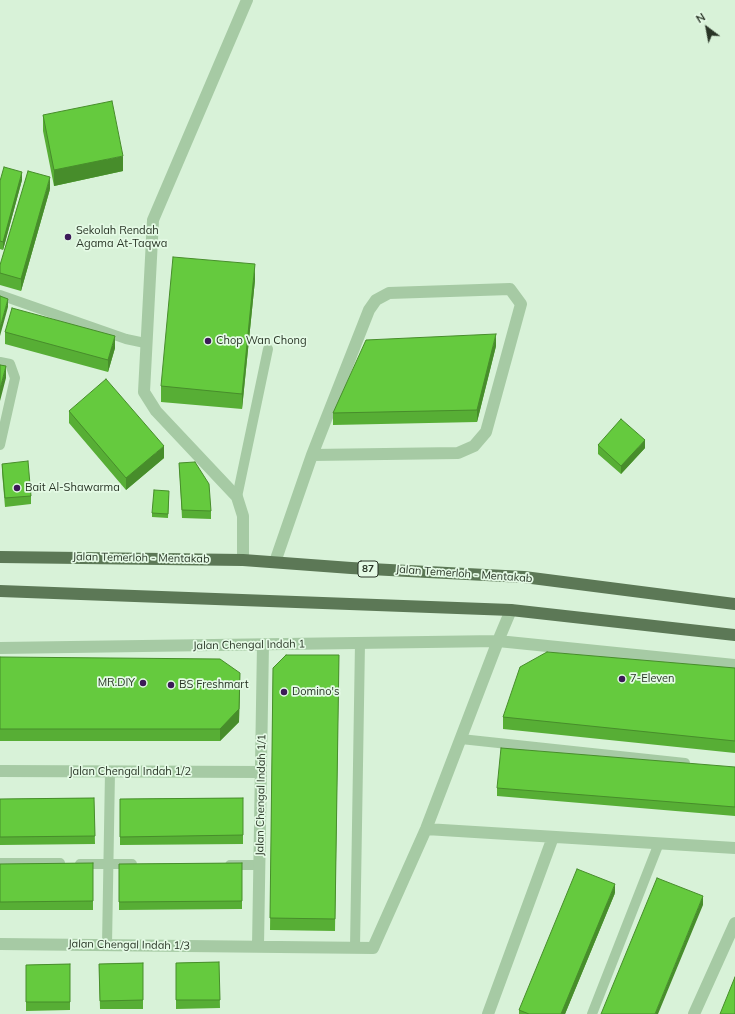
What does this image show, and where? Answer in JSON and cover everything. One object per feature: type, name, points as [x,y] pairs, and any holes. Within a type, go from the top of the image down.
[{"type":"main road","name":"Jalan Temerloh - Mentakab","points":[[0,557],[243,560],[351,568],[524,577],[735,604]]},
{"type":"main road","points":[[0,591],[511,610],[735,635]]},
{"type":"street","points":[[243,560],[243,516],[237,497],[156,411],[144,392],[153,220],[247,0]]},
{"type":"street","points":[[275,562],[312,455],[369,310],[376,300],[389,293],[510,289],[521,304],[486,432],[474,446],[458,453],[312,455]]},
{"type":"street","points":[[511,610],[426,829],[735,848]]},
{"type":"street","name":"Jalan Chengal Indah 1","points":[[0,648],[498,641],[735,665]]},
{"type":"street","name":"Jalan Chengal Indah 1/1","points":[[258,946],[263,644]]},
{"type":"street","name":"Jalan Chengal Indah 1/2","points":[[0,772],[261,772]]},
{"type":"street","name":"Jalan Chengal Indah 1/3","points":[[0,944],[373,948],[426,829]]},
{"type":"street","points":[[488,1014],[553,837]]},
{"type":"street","points":[[694,1014],[735,923]]},
{"type":"lane","points":[[0,295],[126,339],[146,343]]},
{"type":"lane","points":[[237,497],[268,349]]},
{"type":"lane","points":[[0,362],[10,364],[15,378],[0,445]]},
{"type":"lane","points":[[355,947],[360,643]]},
{"type":"lane","points":[[461,739],[696,764]]},
{"type":"lane","points":[[107,945],[110,772]]},
{"type":"lane","points":[[592,1014],[659,843]]},
{"type":"lane","points":[[0,863],[140,864]]},
{"type":"lane","points":[[220,865],[260,865]]},
{"type":"building","points":[[112,101],[123,156],[54,170],[43,115]]},
{"type":"building","points":[[4,167],[22,172],[3,242],[0,241],[0,181]]},
{"type":"building","points":[[28,171],[50,177],[21,279],[0,273],[0,265]]},
{"type":"building","name":"Chop Wan Chong","points":[[173,257],[255,264],[242,394],[161,386]]},
{"type":"building","points":[[0,296],[8,299],[0,328]]},
{"type":"building","points":[[12,308],[115,336],[108,360],[5,332]]},
{"type":"building","points":[[496,334],[477,410],[333,413],[366,340]]},
{"type":"building","points":[[0,365],[6,366],[0,389]]},
{"type":"building","points":[[106,379],[164,446],[126,478],[69,411]]},
{"type":"building","points":[[621,419],[645,440],[621,466],[598,445]]},
{"type":"building","name":"Bait Al-Shawarma","points":[[28,461],[31,496],[5,498],[2,464]]},
{"type":"building","points":[[195,462],[209,484],[211,511],[182,510],[179,463]]},
{"type":"building","points":[[154,490],[169,491],[168,514],[152,513]]},
{"type":"building","points":[[547,652],[735,668],[735,741],[503,717],[520,667]]},
{"type":"building","points":[[286,655],[339,655],[335,919],[270,918],[273,668]]},
{"type":"building","points":[[0,657],[220,659],[240,673],[239,709],[220,729],[0,729]]},
{"type":"building","points":[[501,748],[735,767],[735,807],[497,788]]},
{"type":"building","points":[[94,798],[95,836],[0,837],[0,799]]},
{"type":"building","points":[[243,798],[243,835],[120,837],[120,799]]},
{"type":"building","points":[[93,863],[93,901],[0,902],[0,864]]},
{"type":"building","points":[[242,863],[242,901],[119,902],[119,864]]},
{"type":"building","points":[[577,869],[615,884],[561,1014],[529,1014],[519,1010]]},
{"type":"building","points":[[657,878],[703,896],[655,1014],[601,1014]]},
{"type":"building","points":[[219,962],[220,1000],[176,1000],[176,963]]},
{"type":"building","points":[[143,963],[143,1000],[100,1001],[99,964]]},
{"type":"building","points":[[70,964],[70,1002],[26,1002],[26,965]]},
{"type":"building","points":[[735,977],[735,1014],[720,1014]]},
{"type":"place","name":"Sekolah Rendah Agama At-Taqwa","points":[[68,237]]},
{"type":"place","name":"Chop Wan Chong","points":[[208,341]]},
{"type":"place","name":"Bait Al-Shawarma","points":[[17,488]]},
{"type":"place","name":"7-Eleven","points":[[622,679]]},
{"type":"place","name":"MR.DIY","points":[[143,683]]},
{"type":"place","name":"BS Freshmart","points":[[171,685]]},
{"type":"place","name":"Domino's","points":[[284,692]]}]
